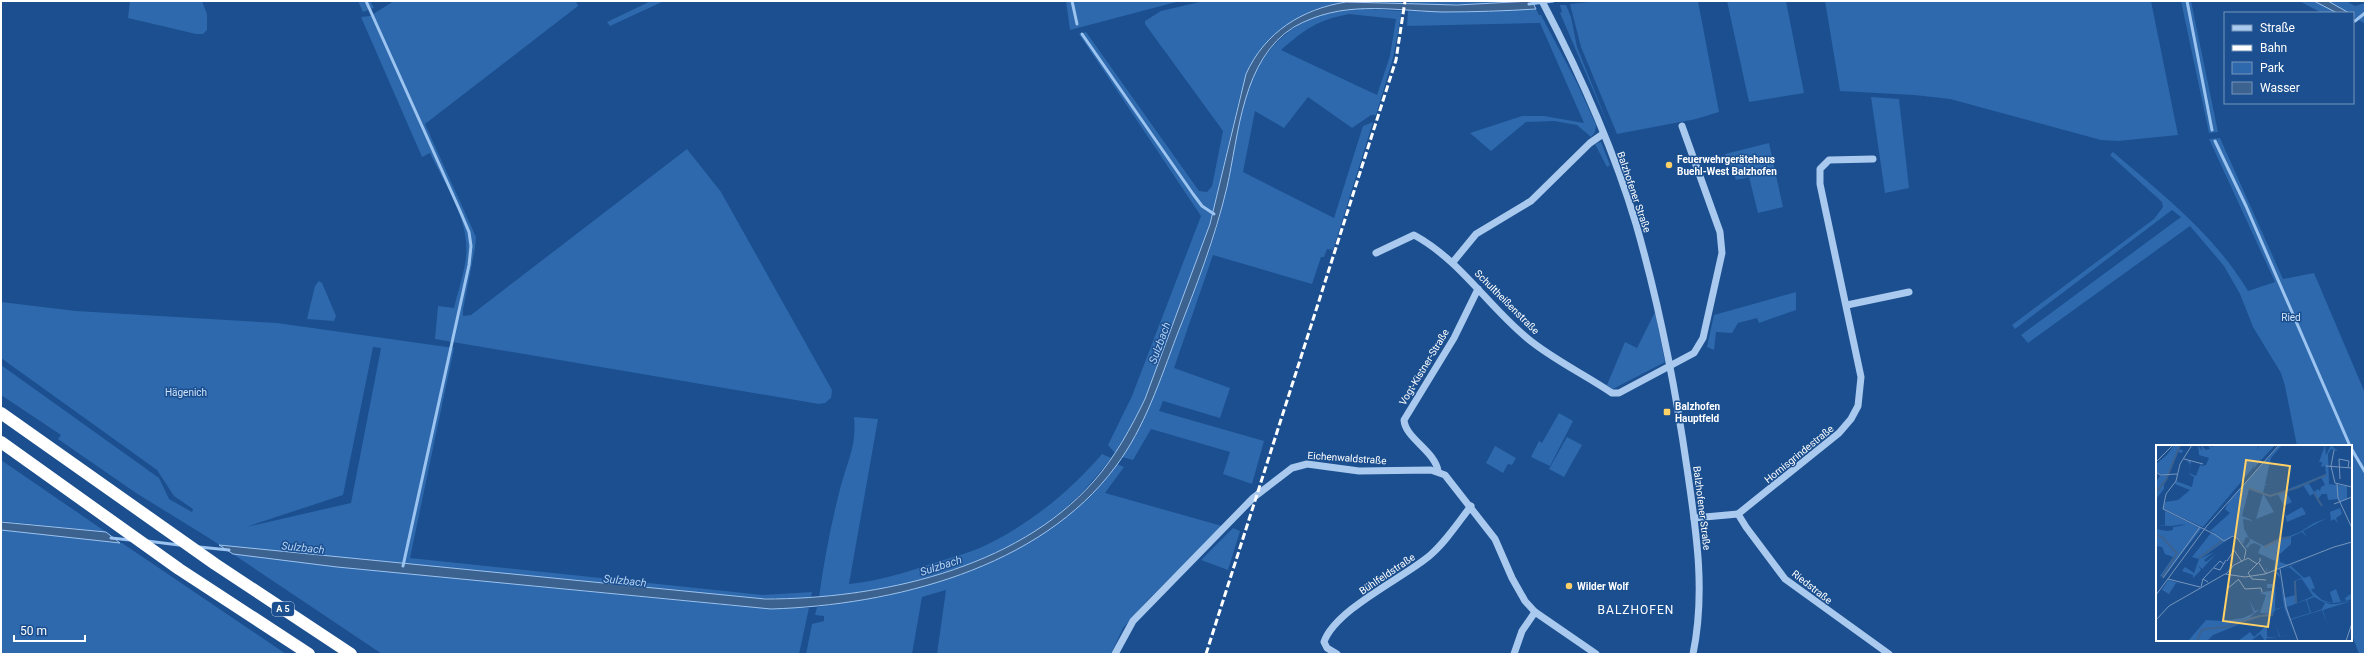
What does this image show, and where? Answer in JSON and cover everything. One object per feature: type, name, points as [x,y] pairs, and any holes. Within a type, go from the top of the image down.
[{"type":"highway","name":"A 5","points":[[1,412],[215,564],[351,654]]},
{"type":"highway","name":"A 5","points":[[1,442],[179,569],[310,654]]},
{"type":"street","points":[[1542,1],[1548,12]]},
{"type":"street","points":[[1546,1],[1548,12]]},
{"type":"street","name":"Balzhofener Straße","points":[[1548,12],[1603,134],[1635,223],[1649,272],[1670,366],[1694,518],[1700,573],[1700,609],[1693,654]]},
{"type":"street","points":[[1670,366],[1694,353],[1700,346],[1722,253],[1720,232],[1682,126]]},
{"type":"street","points":[[1453,262],[1476,234],[1531,201],[1590,143],[1603,134]]},
{"type":"street","name":"Hornisgrindestraße","points":[[1738,514],[1840,433],[1854,414],[1860,398],[1861,377],[1847,305],[1824,207],[1820,169],[1829,160],[1873,159]]},
{"type":"street","name":"Schultheißenstraße","points":[[1376,253],[1414,235],[1453,262],[1527,338],[1612,393],[1619,393],[1670,366]]},
{"type":"street","name":"Vogt-Kistner-Straße","points":[[1438,471],[1437,463],[1408,429],[1404,420],[1454,338],[1478,289]]},
{"type":"street","points":[[1847,305],[1909,292]]},
{"type":"street","name":"Eichenwaldstraße","points":[[1115,654],[1134,621],[1157,596],[1253,498],[1292,468],[1307,464],[1360,471],[1438,471]]},
{"type":"street","points":[[1438,471],[1445,475],[1471,506],[1495,539],[1516,587],[1535,612],[1596,654]]},
{"type":"street","name":"Bühlfeldstraße","points":[[1337,654],[1327,648],[1324,642],[1340,619],[1429,557],[1445,541],[1471,506]]},
{"type":"street","points":[[1694,518],[1738,514]]},
{"type":"street","name":"Riedstraße","points":[[1738,514],[1746,527],[1786,579],[1889,654]]},
{"type":"street","points":[[1514,654],[1522,631],[1535,612]]},
{"type":"green space","points":[[130,1],[202,1],[207,14],[207,30],[203,34],[196,34],[128,18]]},
{"type":"green space","points":[[358,1],[370,1],[374,8],[363,12]]},
{"type":"green space","points":[[394,1],[576,1],[578,6],[425,124],[476,237],[463,316],[471,315],[687,149],[721,192],[832,390],[831,398],[825,403],[819,404],[435,339],[438,306],[454,308],[465,263],[466,243],[460,216],[449,190],[430,153],[422,157],[361,17],[370,16]]},
{"type":"green space","points":[[651,1],[664,1],[610,26],[607,22]]},
{"type":"green space","points":[[1066,1],[1180,1],[1070,30]]},
{"type":"green space","points":[[1204,1],[1402,1],[1402,4],[1346,2],[1329,5],[1308,12],[1252,62],[1240,96],[1210,224],[1145,399],[1134,422],[1115,453],[1108,445],[1132,396],[1201,216],[1079,34],[1086,32],[1199,191],[1207,192],[1212,186],[1223,131],[1145,24],[1145,21],[1161,11]]},
{"type":"green space","points":[[1409,1],[1520,1],[1486,4],[1409,4]]},
{"type":"green space","points":[[1600,1],[1698,1],[1719,112],[1696,119],[1617,134],[1581,47],[1570,4]]},
{"type":"green space","points":[[1727,1],[1786,1],[1804,93],[1749,102]]},
{"type":"green space","points":[[1825,1],[2151,1],[2178,135],[2118,141],[2101,140],[1950,99],[1914,95],[1840,91]]},
{"type":"green space","points":[[2181,1],[2191,1],[2218,132],[2209,133]]},
{"type":"green space","points":[[2299,1],[2314,1],[2335,12],[2320,12]]},
{"type":"green space","points":[[2328,1],[2346,1],[2355,6],[2365,3],[2365,24],[2354,17],[2354,12],[2347,12]]},
{"type":"green space","points":[[1560,5],[1566,5],[1571,17],[1577,47],[1611,132],[1560,13],[1562,12]]},
{"type":"green space","points":[[1347,8],[1402,11],[1393,58],[1376,115],[1371,115],[1352,128],[1308,97],[1284,128],[1255,111],[1243,172],[1334,218],[1363,126],[1373,122],[1333,250],[1327,249],[1324,257],[1321,257],[1312,284],[1213,255],[1174,368],[1230,388],[1220,418],[1163,401],[1159,411],[1264,441],[1252,484],[1223,474],[1230,452],[1151,429],[1133,460],[1122,457],[1139,426],[1153,395],[1200,277],[1218,223],[1241,114],[1247,93],[1255,74],[1264,58],[1280,39],[1300,24],[1334,10]],"holes":[[[1349,14],[1396,19],[1390,56],[1377,95],[1281,50],[1297,36],[1312,26],[1338,16]]]},
{"type":"green space","points":[[1536,9],[1539,15],[1541,15],[1577,83],[1596,125],[1595,132],[1591,137],[1577,125],[1554,121],[1526,122],[1491,151],[1470,133],[1522,116],[1544,116],[1584,123],[1540,23],[1407,26],[1408,11],[1481,12]]},
{"type":"green space","points":[[1871,97],[1899,99],[1909,188],[1885,193]]},
{"type":"green space","name":"Ried","points":[[2220,138],[2283,279],[2314,273],[2365,393],[2365,654],[2359,654],[2352,635],[2352,445],[2297,445],[2281,373],[2253,327],[2240,294],[2224,266],[2190,226],[2028,343],[2021,335],[2181,217],[2172,210],[2015,329],[2012,325],[2154,219],[2163,207],[2162,202],[2110,155],[2113,152],[2168,199],[2203,233],[2234,270],[2248,291],[2275,282],[2209,139]]},
{"type":"green space","points":[[1601,142],[1610,165],[1607,167],[1595,144]]},
{"type":"green space","points":[[1769,143],[1783,207],[1758,213],[1749,177],[1736,180],[1725,154]]},
{"type":"green space","points":[[319,281],[322,283],[336,316],[334,321],[307,319],[315,286]]},
{"type":"green space","points":[[1796,292],[1796,310],[1759,323],[1757,318],[1738,323],[1732,333],[1716,332],[1714,350],[1707,347],[1714,315]]},
{"type":"green space","name":"Hägenich","points":[[1,302],[76,311],[277,323],[454,348],[410,558],[763,595],[812,592],[811,598],[733,598],[409,574],[747,607],[809,608],[799,654],[382,654],[209,538],[136,493],[58,439],[61,435],[1,395],[1,365],[159,478],[169,499],[192,512],[193,509],[174,496],[157,470],[1,358]],"holes":[[[373,347],[381,348],[351,503],[246,527],[343,495]]]},
{"type":"green space","points":[[1655,312],[1665,362],[1613,389],[1607,385],[1625,342],[1637,348]]},
{"type":"green space","points":[[1559,413],[1573,421],[1550,466],[1531,457],[1539,441],[1542,443]]},
{"type":"green space","points":[[854,417],[878,419],[849,584],[880,579],[963,554],[987,545],[1039,513],[1066,491],[1102,454],[1111,458],[1086,488],[1057,516],[1011,545],[986,557],[931,577],[902,584],[874,590],[819,597],[825,556],[840,489],[853,445],[855,427]]},
{"type":"green space","points":[[1567,437],[1582,445],[1564,477],[1549,469]]},
{"type":"green space","points":[[1495,446],[1516,458],[1512,465],[1508,464],[1503,473],[1486,463]]},
{"type":"green space","points":[[1,460],[106,532],[1,521]]},
{"type":"green space","points":[[1117,464],[1124,467],[1105,493],[1222,526],[1147,601],[1123,628],[1111,654],[937,654],[946,590],[922,597],[912,654],[806,654],[812,624],[824,621],[824,616],[815,615],[817,607],[887,596],[969,570],[997,559],[1102,483]]},
{"type":"green space","points":[[1233,528],[1240,531],[1228,570],[1201,560]]},
{"type":"green space","points":[[1,530],[122,543],[286,654],[1,654]]},
{"type":"water","points":[[1532,1],[1536,9],[1453,12],[1384,9],[1348,10],[1330,13],[1312,19],[1294,27],[1277,41],[1263,58],[1253,78],[1240,122],[1227,187],[1205,262],[1151,403],[1126,451],[1116,466],[1084,502],[1047,531],[1005,555],[960,575],[913,589],[865,599],[817,606],[771,609],[337,567],[233,554],[219,545],[765,599],[808,598],[853,593],[898,585],[942,573],[985,557],[1025,537],[1062,512],[1102,472],[1128,431],[1145,399],[1210,224],[1246,74],[1263,46],[1274,35],[1300,17],[1314,10],[1346,2],[1457,5]]},
{"type":"water","points":[[2314,1],[2328,1],[2347,12],[2335,12]]},
{"type":"water","points":[[1,522],[106,532],[120,543],[1,530]]},
{"type":"waterway","points":[[366,1],[461,213],[469,232],[471,246],[469,265],[403,566]]},
{"type":"waterway","points":[[1072,1],[1077,24]]},
{"type":"waterway","name":"Sulzbach","points":[[1529,4],[1553,1]]},
{"type":"waterway","points":[[2187,1],[2212,130]]},
{"type":"waterway","points":[[2355,21],[2365,13]]},
{"type":"waterway","points":[[1082,34],[1193,194],[1202,206],[1214,214]]},
{"type":"waterway","points":[[2215,141],[2246,206],[2350,445]]},
{"type":"waterway","points":[[2352,450],[2365,472]]},
{"type":"waterway","name":"Sulzbach","points":[[111,538],[130,540]]},
{"type":"waterway","name":"Sulzbach","points":[[147,541],[179,545]]},
{"type":"waterway","name":"Sulzbach","points":[[199,547],[229,550]]},
{"type":"railway","points":[[1206,654],[1396,60],[1405,1]]},
{"type":"place","name":"Feuerwehrgerätehaus Buehl-West Balzhofen","points":[[1669,165]]},
{"type":"place","name":"Balzhofen Hauptfeld","points":[[1667,412]]},
{"type":"place","name":"Wilder Wolf","points":[[1569,586]]},
{"type":"district","name":"BALZHOFEN","points":[[1636,610]]}]
